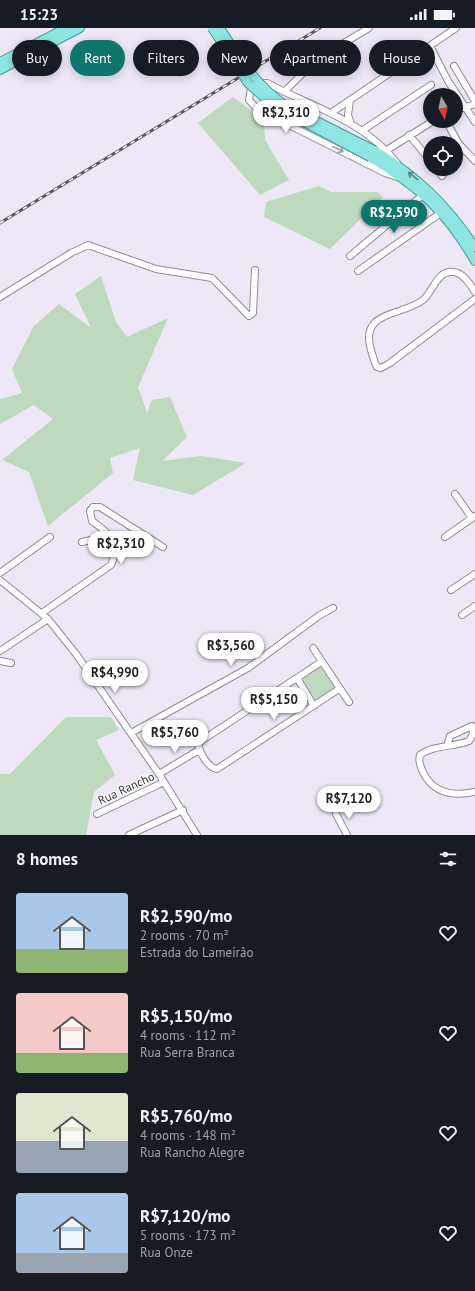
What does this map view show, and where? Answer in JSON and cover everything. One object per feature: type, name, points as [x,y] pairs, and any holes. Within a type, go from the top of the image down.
[{"type":"main road","points":[[0,62],[66,28]]},
{"type":"main road","points":[[0,70],[80,28]]},
{"type":"main road","points":[[212,28],[248,83],[274,106],[372,154],[398,165],[442,203],[475,247]]},
{"type":"main road","points":[[220,28],[236,54],[256,80],[273,97],[372,154],[424,194],[442,212],[475,261]]},
{"type":"street","points":[[284,92],[317,59],[369,28]]},
{"type":"street","points":[[435,43],[456,28]]},
{"type":"street","points":[[435,55],[464,107],[475,122]]},
{"type":"street","points":[[454,66],[475,101]]},
{"type":"street","points":[[331,113],[386,76]]},
{"type":"street","points":[[398,165],[387,150],[363,130],[331,113],[267,83],[257,84],[251,88],[249,100],[257,109],[385,173],[403,179]]},
{"type":"street","points":[[363,130],[431,85]]},
{"type":"street","points":[[350,100],[348,115],[351,124]]},
{"type":"street","points":[[464,107],[475,104]]},
{"type":"street","points":[[387,150],[423,127]]},
{"type":"street","points":[[450,128],[459,144],[475,161]]},
{"type":"street","points":[[409,135],[423,152]]},
{"type":"street","points":[[350,256],[424,194]]},
{"type":"street","points":[[358,271],[442,212]]},
{"type":"street","points":[[0,297],[79,248],[88,245],[94,246],[140,265],[212,278],[249,316],[253,313],[255,270]]},
{"type":"street","points":[[475,292],[472,282],[456,273],[448,272],[439,278],[423,300],[408,308],[379,319],[371,329],[368,337],[377,367],[381,368],[390,363],[475,299]]},
{"type":"street","points":[[444,537],[473,517],[455,494]]},
{"type":"street","points":[[42,613],[107,570],[113,561],[115,545],[109,534],[92,521],[90,511],[93,507],[100,507],[163,547]]},
{"type":"street","points":[[0,573],[50,537]]},
{"type":"street","points":[[82,542],[96,539],[115,545]]},
{"type":"street","points":[[450,590],[475,574]]},
{"type":"street","points":[[0,580],[42,613],[76,654],[159,774],[183,810],[197,835]]},
{"type":"street","points":[[462,615],[475,606]]},
{"type":"street","points":[[131,733],[248,668],[314,619],[333,608]]},
{"type":"street","points":[[0,651],[48,619]]},
{"type":"street","points":[[313,648],[349,702]]},
{"type":"street","points":[[0,661],[11,663]]},
{"type":"street","points":[[321,662],[201,741],[198,745],[199,750],[211,767],[216,770],[339,689]]},
{"type":"street","points":[[297,678],[314,706]]},
{"type":"street","points":[[447,746],[450,736],[468,726],[473,726],[469,741],[447,746],[429,750],[420,755],[420,765],[425,777],[434,787],[448,793],[475,792]]},
{"type":"street","points":[[159,774],[199,750]]},
{"type":"street","name":"Rua Rancho","points":[[97,814],[164,782]]},
{"type":"street","points":[[129,835],[183,810]]},
{"type":"street","points":[[336,814],[347,835]]},
{"type":"green space","points":[[233,97],[264,120],[265,140],[289,180],[260,195],[198,123]]},
{"type":"green space","points":[[319,186],[331,192],[377,192],[383,197],[330,249],[264,217],[266,202]]},
{"type":"green space","points":[[101,276],[116,322],[127,337],[168,318],[138,387],[147,413],[152,400],[170,397],[187,437],[162,461],[201,456],[246,463],[193,495],[133,480],[140,448],[110,458],[113,473],[48,526],[29,472],[2,460],[53,419],[34,405],[0,424],[0,399],[22,393],[12,369],[34,326],[59,304],[91,328],[75,294]]},
{"type":"green space","points":[[321,662],[339,689],[314,706],[297,678]]},
{"type":"green space","points":[[66,717],[111,717],[119,730],[96,740],[115,775],[94,792],[86,835],[0,835],[0,774],[10,774]]},
{"type":"railway","points":[[0,223],[320,28]]}]
